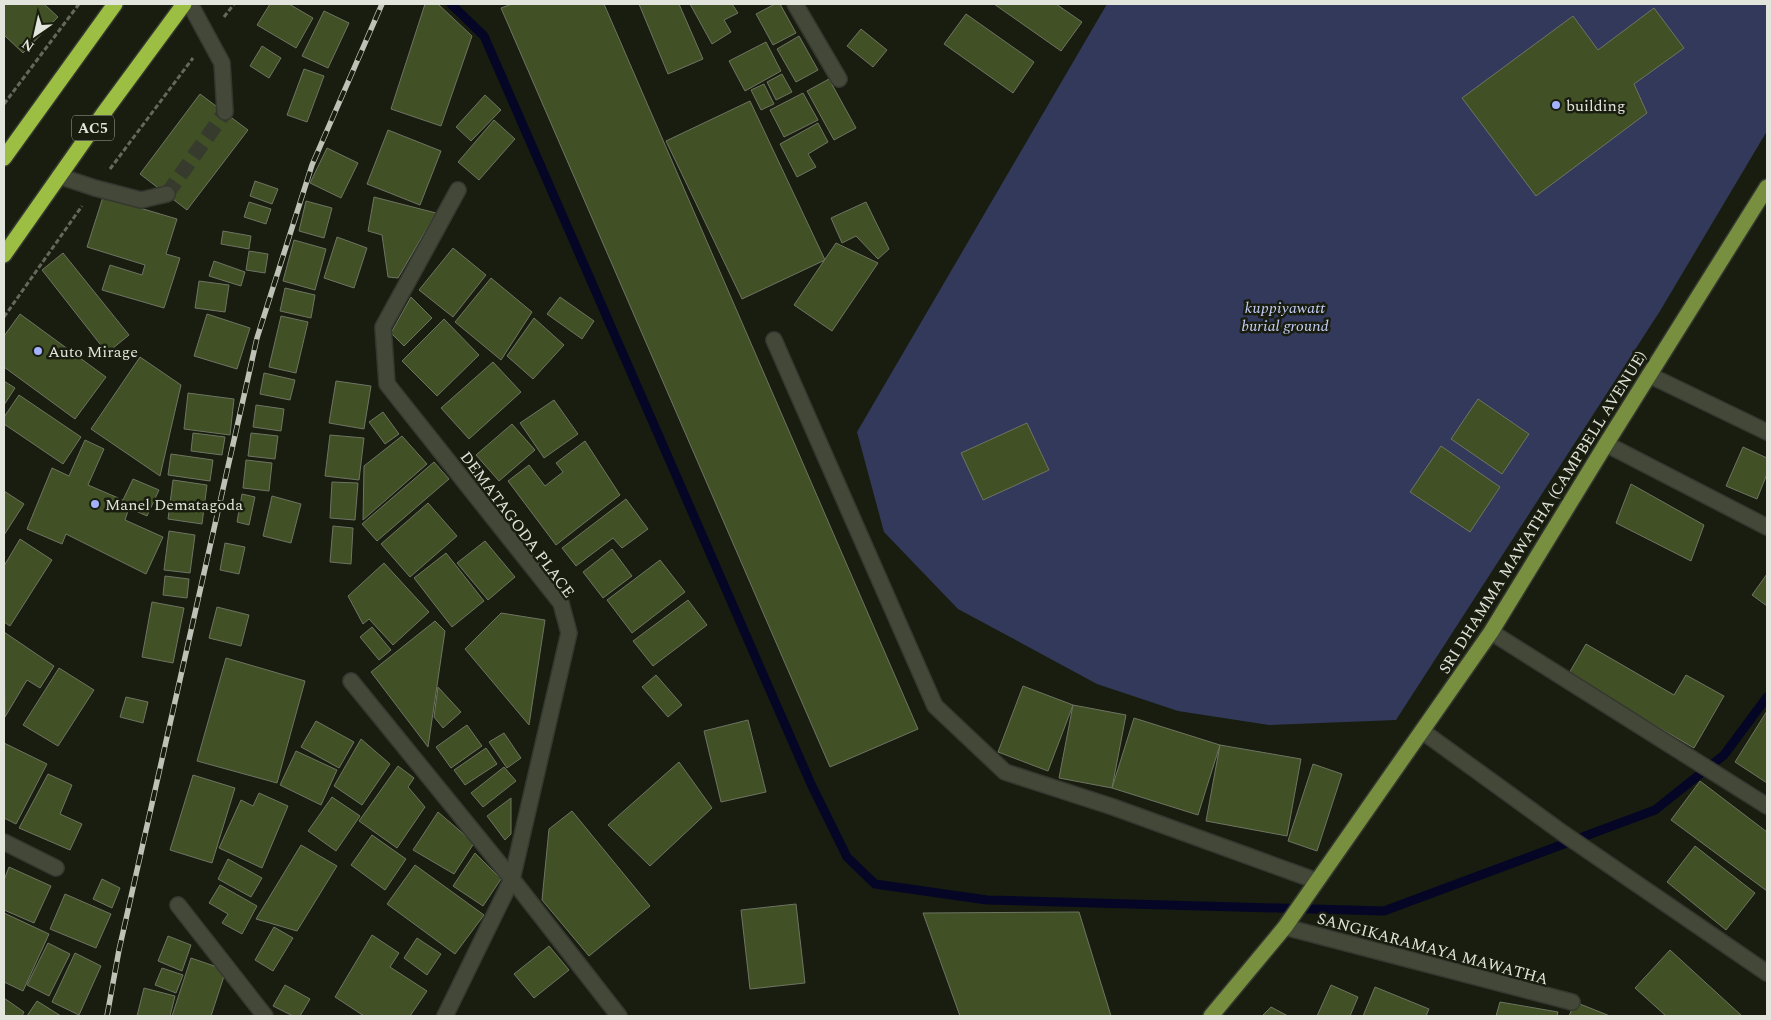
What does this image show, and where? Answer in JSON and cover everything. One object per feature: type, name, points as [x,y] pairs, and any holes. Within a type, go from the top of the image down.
[{"type":"highway","points":[[4,158],[115,4]]},
{"type":"highway","name":"AC5","points":[[4,255],[184,4]]},
{"type":"main road","name":"SRI DHAMMA MAWATHA (CAMPBELL AVENUE)","points":[[1211,1016],[1287,924],[1491,632],[1767,187]]},
{"type":"street","points":[[190,4],[222,63],[225,112]]},
{"type":"street","points":[[795,4],[839,79]]},
{"type":"street","points":[[59,176],[141,200],[167,194]]},
{"type":"street","name":"DEMATAGODA PLACE","points":[[445,1016],[512,879],[568,633],[561,603],[387,384],[383,327],[458,190]]},
{"type":"street","points":[[774,340],[935,706],[1004,772],[1113,807],[1317,881]]},
{"type":"street","points":[[1649,375],[1767,432]]},
{"type":"street","points":[[1606,444],[1767,527]]},
{"type":"street","points":[[1491,632],[1767,806]]},
{"type":"street","points":[[351,681],[512,879],[619,1016]]},
{"type":"street","points":[[1422,731],[1564,834],[1592,851],[1767,973]]},
{"type":"street","points":[[4,842],[56,868]]},
{"type":"street","points":[[178,906],[265,1016]]},
{"type":"street","name":"SANGIKARAMAYA MAWATHA","points":[[1287,924],[1572,1002]]},
{"type":"path","points":[[4,104],[79,4]]},
{"type":"path","points":[[4,317],[95,188],[234,4]]},
{"type":"green space","name":"kuppiyawatt burial ground","points":[[1107,4],[1767,4],[1767,131],[1660,311],[1396,720],[1269,725],[1178,711],[1097,684],[958,609],[884,532],[857,432]]},
{"type":"building","points":[[4,4],[44,4],[58,17],[23,53],[4,35]]},
{"type":"building","points":[[270,4],[289,4],[313,18],[296,48],[257,25]]},
{"type":"building","points":[[425,4],[438,4],[472,36],[441,126],[391,109]]},
{"type":"building","points":[[512,4],[604,4],[918,729],[830,767],[501,8]]},
{"type":"building","points":[[639,4],[679,4],[703,59],[668,74]]},
{"type":"building","points":[[690,4],[732,4],[738,13],[724,20],[731,32],[712,44]]},
{"type":"building","points":[[775,4],[780,4],[796,33],[773,45],[756,14]]},
{"type":"building","points":[[994,4],[1056,4],[1082,22],[1061,51]]},
{"type":"building","name":"building","points":[[1654,8],[1684,48],[1634,84],[1647,113],[1536,196],[1462,98],[1573,16],[1598,50]]},
{"type":"building","points":[[324,11],[349,23],[328,68],[302,56]]},
{"type":"building","points":[[966,14],[1034,62],[1013,93],[944,44]]},
{"type":"building","points":[[861,29],[887,50],[873,67],[847,46]]},
{"type":"building","points":[[799,36],[818,70],[796,82],[777,49]]},
{"type":"building","points":[[766,42],[781,71],[745,91],[729,61]]},
{"type":"building","points":[[262,46],[281,58],[269,78],[250,66]]},
{"type":"building","points":[[304,69],[324,76],[307,122],[287,115]]},
{"type":"building","points":[[782,74],[792,92],[776,100],[767,82]]},
{"type":"building","points":[[829,79],[856,128],[834,140],[807,91]]},
{"type":"building","points":[[764,84],[774,104],[761,110],[751,90]]},
{"type":"building","points":[[803,93],[818,120],[784,137],[770,110]]},
{"type":"building","points":[[200,94],[248,130],[187,210],[140,174]]},
{"type":"building","points":[[485,95],[501,110],[471,141],[456,127]]},
{"type":"building","points":[[750,101],[825,260],[742,299],[666,141]]},
{"type":"building","points":[[494,120],[515,139],[479,180],[458,162]]},
{"type":"building","points":[[818,123],[828,142],[808,154],[816,167],[797,177],[780,144]]},
{"type":"building","points":[[388,130],[441,151],[420,205],[367,184]]},
{"type":"building","points":[[327,148],[358,163],[341,198],[310,183]]},
{"type":"building","points":[[255,181],[278,189],[272,204],[250,196]]},
{"type":"building","points":[[103,197],[177,219],[166,254],[180,258],[164,308],[102,290],[110,265],[142,275],[145,265],[87,247]]},
{"type":"building","points":[[374,197],[436,213],[398,278],[388,277],[382,235],[368,231]]},
{"type":"building","points":[[306,201],[332,208],[324,238],[299,231]]},
{"type":"building","points":[[249,202],[271,209],[266,224],[244,217]]},
{"type":"building","points":[[866,202],[889,249],[878,259],[856,236],[842,243],[831,218]]},
{"type":"building","points":[[223,231],[251,236],[249,249],[221,244]]},
{"type":"building","points":[[337,237],[367,248],[354,288],[324,278]]},
{"type":"building","points":[[294,240],[326,249],[315,290],[283,281]]},
{"type":"building","points":[[836,243],[878,263],[832,331],[794,305]]},
{"type":"building","points":[[453,248],[486,275],[453,317],[419,290]]},
{"type":"building","points":[[249,251],[268,254],[265,273],[246,270]]},
{"type":"building","points":[[63,253],[129,335],[107,353],[42,270]]},
{"type":"building","points":[[214,261],[245,272],[241,286],[209,276]]},
{"type":"building","points":[[491,278],[532,312],[501,360],[455,322]]},
{"type":"building","points":[[199,281],[229,285],[225,312],[195,308]]},
{"type":"building","points":[[285,288],[315,295],[311,318],[280,311]]},
{"type":"building","points":[[411,297],[432,318],[404,346],[391,333]]},
{"type":"building","points":[[560,297],[594,321],[582,339],[547,314]]},
{"type":"building","name":"Auto Mirage","points":[[20,314],[106,377],[75,419],[4,367],[4,336]]},
{"type":"building","points":[[207,314],[250,328],[237,369],[194,356]]},
{"type":"building","points":[[281,316],[308,322],[296,373],[269,367]]},
{"type":"building","points":[[534,318],[564,345],[533,379],[507,356]]},
{"type":"building","points":[[444,319],[479,355],[437,396],[402,361]]},
{"type":"building","points":[[140,357],[181,385],[160,476],[91,429]]},
{"type":"building","points":[[493,362],[521,392],[469,439],[441,408]]},
{"type":"building","points":[[264,373],[295,380],[290,400],[260,394]]},
{"type":"building","points":[[4,381],[15,388],[4,405]]},
{"type":"building","points":[[336,381],[371,386],[364,429],[329,423]]},
{"type":"building","points":[[188,393],[234,399],[230,435],[184,429]]},
{"type":"building","points":[[19,395],[81,437],[63,464],[4,424],[4,417]]},
{"type":"building","points":[[1478,399],[1529,434],[1502,474],[1451,439]]},
{"type":"building","points":[[554,400],[578,434],[544,458],[520,423]]},
{"type":"building","points":[[256,405],[284,409],[281,431],[253,427]]},
{"type":"building","points":[[383,412],[399,434],[385,444],[369,422]]},
{"type":"building","points":[[1027,423],[1049,470],[983,500],[961,453]]},
{"type":"building","points":[[512,424],[535,450],[499,481],[476,455]]},
{"type":"building","points":[[193,433],[225,437],[222,455],[191,451]]},
{"type":"building","points":[[251,433],[278,436],[275,459],[248,456]]},
{"type":"building","points":[[330,435],[364,438],[359,480],[325,476]]},
{"type":"building","points":[[402,436],[427,464],[363,520],[364,466]]},
{"type":"building","name":"Manel Dematagoda","points":[[85,440],[104,449],[88,485],[123,500],[133,479],[159,490],[147,516],[129,508],[125,520],[163,537],[146,574],[66,534],[62,544],[27,529],[52,468],[69,476]]},
{"type":"building","points":[[585,441],[620,495],[556,545],[508,481],[529,465],[545,486],[563,472],[556,463]]},
{"type":"building","points":[[1441,446],[1500,487],[1470,532],[1410,492]]},
{"type":"building","points":[[1743,447],[1767,458],[1767,474],[1757,499],[1726,486]]},
{"type":"building","points":[[171,454],[213,460],[210,481],[168,475]]},
{"type":"building","points":[[246,460],[272,463],[269,491],[243,488]]},
{"type":"building","points":[[434,462],[449,479],[377,541],[362,524]]},
{"type":"building","points":[[173,480],[207,485],[202,524],[168,519]]},
{"type":"building","points":[[332,482],[358,483],[355,520],[330,518]]},
{"type":"building","points":[[1631,484],[1704,525],[1691,561],[1616,523]]},
{"type":"building","points":[[4,491],[24,504],[4,535]]},
{"type":"building","points":[[242,494],[255,497],[249,525],[237,522]]},
{"type":"building","points":[[272,496],[301,504],[291,543],[263,536]]},
{"type":"building","points":[[626,499],[648,529],[622,548],[613,538],[576,566],[562,548]]},
{"type":"building","points":[[428,503],[457,536],[410,577],[381,544]]},
{"type":"building","points":[[333,526],[353,528],[351,564],[330,562]]},
{"type":"building","points":[[169,531],[195,535],[190,573],[164,570]]},
{"type":"building","points":[[20,539],[52,560],[10,626],[4,622],[4,566]]},
{"type":"building","points":[[485,541],[515,577],[488,600],[457,563]]},
{"type":"building","points":[[225,543],[245,547],[239,574],[220,570]]},
{"type":"building","points":[[612,549],[632,576],[603,598],[583,572]]},
{"type":"building","points":[[446,553],[484,601],[452,627],[414,578]]},
{"type":"building","points":[[660,560],[685,592],[632,633],[607,600]]},
{"type":"building","points":[[384,563],[429,612],[393,645],[369,619],[363,624],[348,596]]},
{"type":"building","points":[[1767,574],[1767,606],[1752,595]]},
{"type":"building","points":[[165,576],[189,579],[187,598],[163,595]]},
{"type":"building","points":[[688,600],[707,625],[653,666],[633,641]]},
{"type":"building","points":[[152,602],[184,608],[173,663],[142,657]]},
{"type":"building","points":[[217,607],[249,615],[241,646],[209,638]]},
{"type":"building","points":[[501,613],[545,620],[529,725],[465,649]]},
{"type":"building","points":[[435,621],[445,631],[428,747],[371,672]]},
{"type":"building","points":[[372,627],[391,650],[379,660],[360,637]]},
{"type":"building","points":[[4,632],[54,666],[40,688],[27,680],[5,717]]},
{"type":"building","points":[[1586,644],[1674,695],[1686,675],[1724,696],[1694,748],[1568,675]]},
{"type":"building","points":[[226,658],[305,681],[277,783],[197,761]]},
{"type":"building","points":[[59,668],[94,690],[58,746],[23,725]]},
{"type":"building","points":[[656,675],[682,705],[668,717],[642,687]]},
{"type":"building","points":[[1023,686],[1073,705],[1048,771],[998,752]]},
{"type":"building","points":[[438,687],[461,712],[443,728],[434,717]]},
{"type":"building","points":[[126,697],[148,702],[143,723],[120,717]]},
{"type":"building","points":[[1073,705],[1126,715],[1112,788],[1059,778]]},
{"type":"building","points":[[1767,711],[1767,783],[1735,762]]},
{"type":"building","points":[[1134,718],[1220,745],[1198,815],[1112,788]]},
{"type":"building","points":[[748,720],[766,792],[721,802],[704,731]]},
{"type":"building","points":[[316,721],[354,742],[339,768],[301,747]]},
{"type":"building","points":[[467,725],[482,746],[451,768],[436,747]]},
{"type":"building","points":[[504,733],[521,758],[507,768],[489,742]]},
{"type":"building","points":[[361,739],[390,764],[362,805],[334,786]]},
{"type":"building","points":[[4,743],[47,764],[16,824],[4,818]]},
{"type":"building","points":[[1220,745],[1301,759],[1287,836],[1206,821]]},
{"type":"building","points":[[486,748],[497,764],[465,785],[454,770]]},
{"type":"building","points":[[296,751],[337,770],[321,805],[280,785]]},
{"type":"building","points":[[679,762],[712,808],[650,866],[608,825]]},
{"type":"building","points":[[1313,764],[1342,774],[1317,851],[1288,841]]},
{"type":"building","points":[[398,766],[414,778],[408,787],[425,807],[397,848],[359,821]]},
{"type":"building","points":[[504,767],[516,781],[483,807],[471,793]]},
{"type":"building","points":[[48,774],[72,785],[60,814],[82,824],[70,850],[19,828]]},
{"type":"building","points":[[193,775],[235,788],[212,863],[170,850]]},
{"type":"building","points":[[1700,781],[1767,832],[1767,891],[1671,820]]},
{"type":"building","points":[[259,793],[288,806],[262,868],[219,848],[241,800],[253,806]]},
{"type":"building","points":[[332,797],[360,816],[336,851],[308,831]]},
{"type":"building","points":[[511,798],[511,834],[505,840],[487,816]]},
{"type":"building","points":[[572,811],[650,906],[589,956],[542,900],[549,829]]},
{"type":"building","points":[[438,812],[474,843],[454,874],[413,850]]},
{"type":"building","points":[[372,835],[406,859],[385,890],[351,865]]},
{"type":"building","points":[[301,845],[337,866],[297,931],[256,919]]},
{"type":"building","points":[[1695,846],[1755,893],[1726,930],[1667,882]]},
{"type":"building","points":[[475,853],[501,879],[483,906],[453,886]]},
{"type":"building","points":[[228,859],[262,878],[251,897],[218,879]]},
{"type":"building","points":[[415,865],[484,915],[455,954],[387,904]]},
{"type":"building","points":[[9,867],[51,886],[34,923],[4,910],[4,880]]},
{"type":"building","points":[[102,879],[120,888],[112,908],[93,899]]},
{"type":"building","points":[[220,885],[257,906],[242,934],[222,923],[228,914],[209,903]]},
{"type":"building","points":[[65,894],[111,914],[96,948],[50,929]]},
{"type":"building","points":[[796,904],[805,983],[750,989],[741,910]]},
{"type":"building","points":[[1079,912],[1111,1016],[960,1016],[923,913]]},
{"type":"building","points":[[4,913],[49,934],[23,991],[4,982]]},
{"type":"building","points":[[274,927],[293,938],[273,971],[255,960]]},
{"type":"building","points":[[372,935],[399,953],[390,967],[427,991],[410,1016],[364,1016],[335,997]]},
{"type":"building","points":[[168,936],[191,945],[182,971],[158,961]]},
{"type":"building","points":[[417,938],[441,954],[427,975],[404,958]]},
{"type":"building","points":[[48,943],[70,954],[49,996],[27,985]]},
{"type":"building","points":[[549,946],[569,970],[534,998],[514,974]]},
{"type":"building","points":[[1670,950],[1742,1016],[1666,1016],[1635,988]]},
{"type":"building","points":[[75,953],[101,966],[79,1015],[52,1002]]},
{"type":"building","points":[[191,958],[226,970],[211,1016],[172,1016]]},
{"type":"building","points":[[162,968],[183,975],[176,993],[155,985]]},
{"type":"building","points":[[285,985],[310,999],[300,1016],[293,1016],[273,1006]]},
{"type":"building","points":[[1331,985],[1358,997],[1350,1016],[1317,1016]]},
{"type":"building","points":[[1375,987],[1429,1009],[1426,1016],[1363,1016]]},
{"type":"building","points":[[144,988],[175,996],[170,1016],[137,1016]]},
{"type":"building","points":[[4,998],[24,1012],[22,1016],[4,1016]]},
{"type":"building","points":[[37,1001],[61,1016],[27,1016]]},
{"type":"building","points":[[1500,1002],[1558,1012],[1557,1016],[1496,1016]]},
{"type":"building","points":[[1575,1002],[1610,1016],[1569,1016]]},
{"type":"building","points":[[1271,1007],[1288,1016],[1262,1016]]},
{"type":"waterway","points":[[451,4],[484,36],[811,784],[847,857],[875,884],[987,900],[1384,911],[1655,810],[1724,755],[1767,697]]},
{"type":"tunnel","points":[[167,194],[225,112]]},
{"type":"railway","points":[[107,1016],[119,950],[257,338],[312,165],[382,4]]},
{"type":"place","name":"building","points":[[1556,105]]},
{"type":"place","name":"Auto Mirage","points":[[38,351]]},
{"type":"place","name":"Manel Dematagoda","points":[[95,504]]}]
